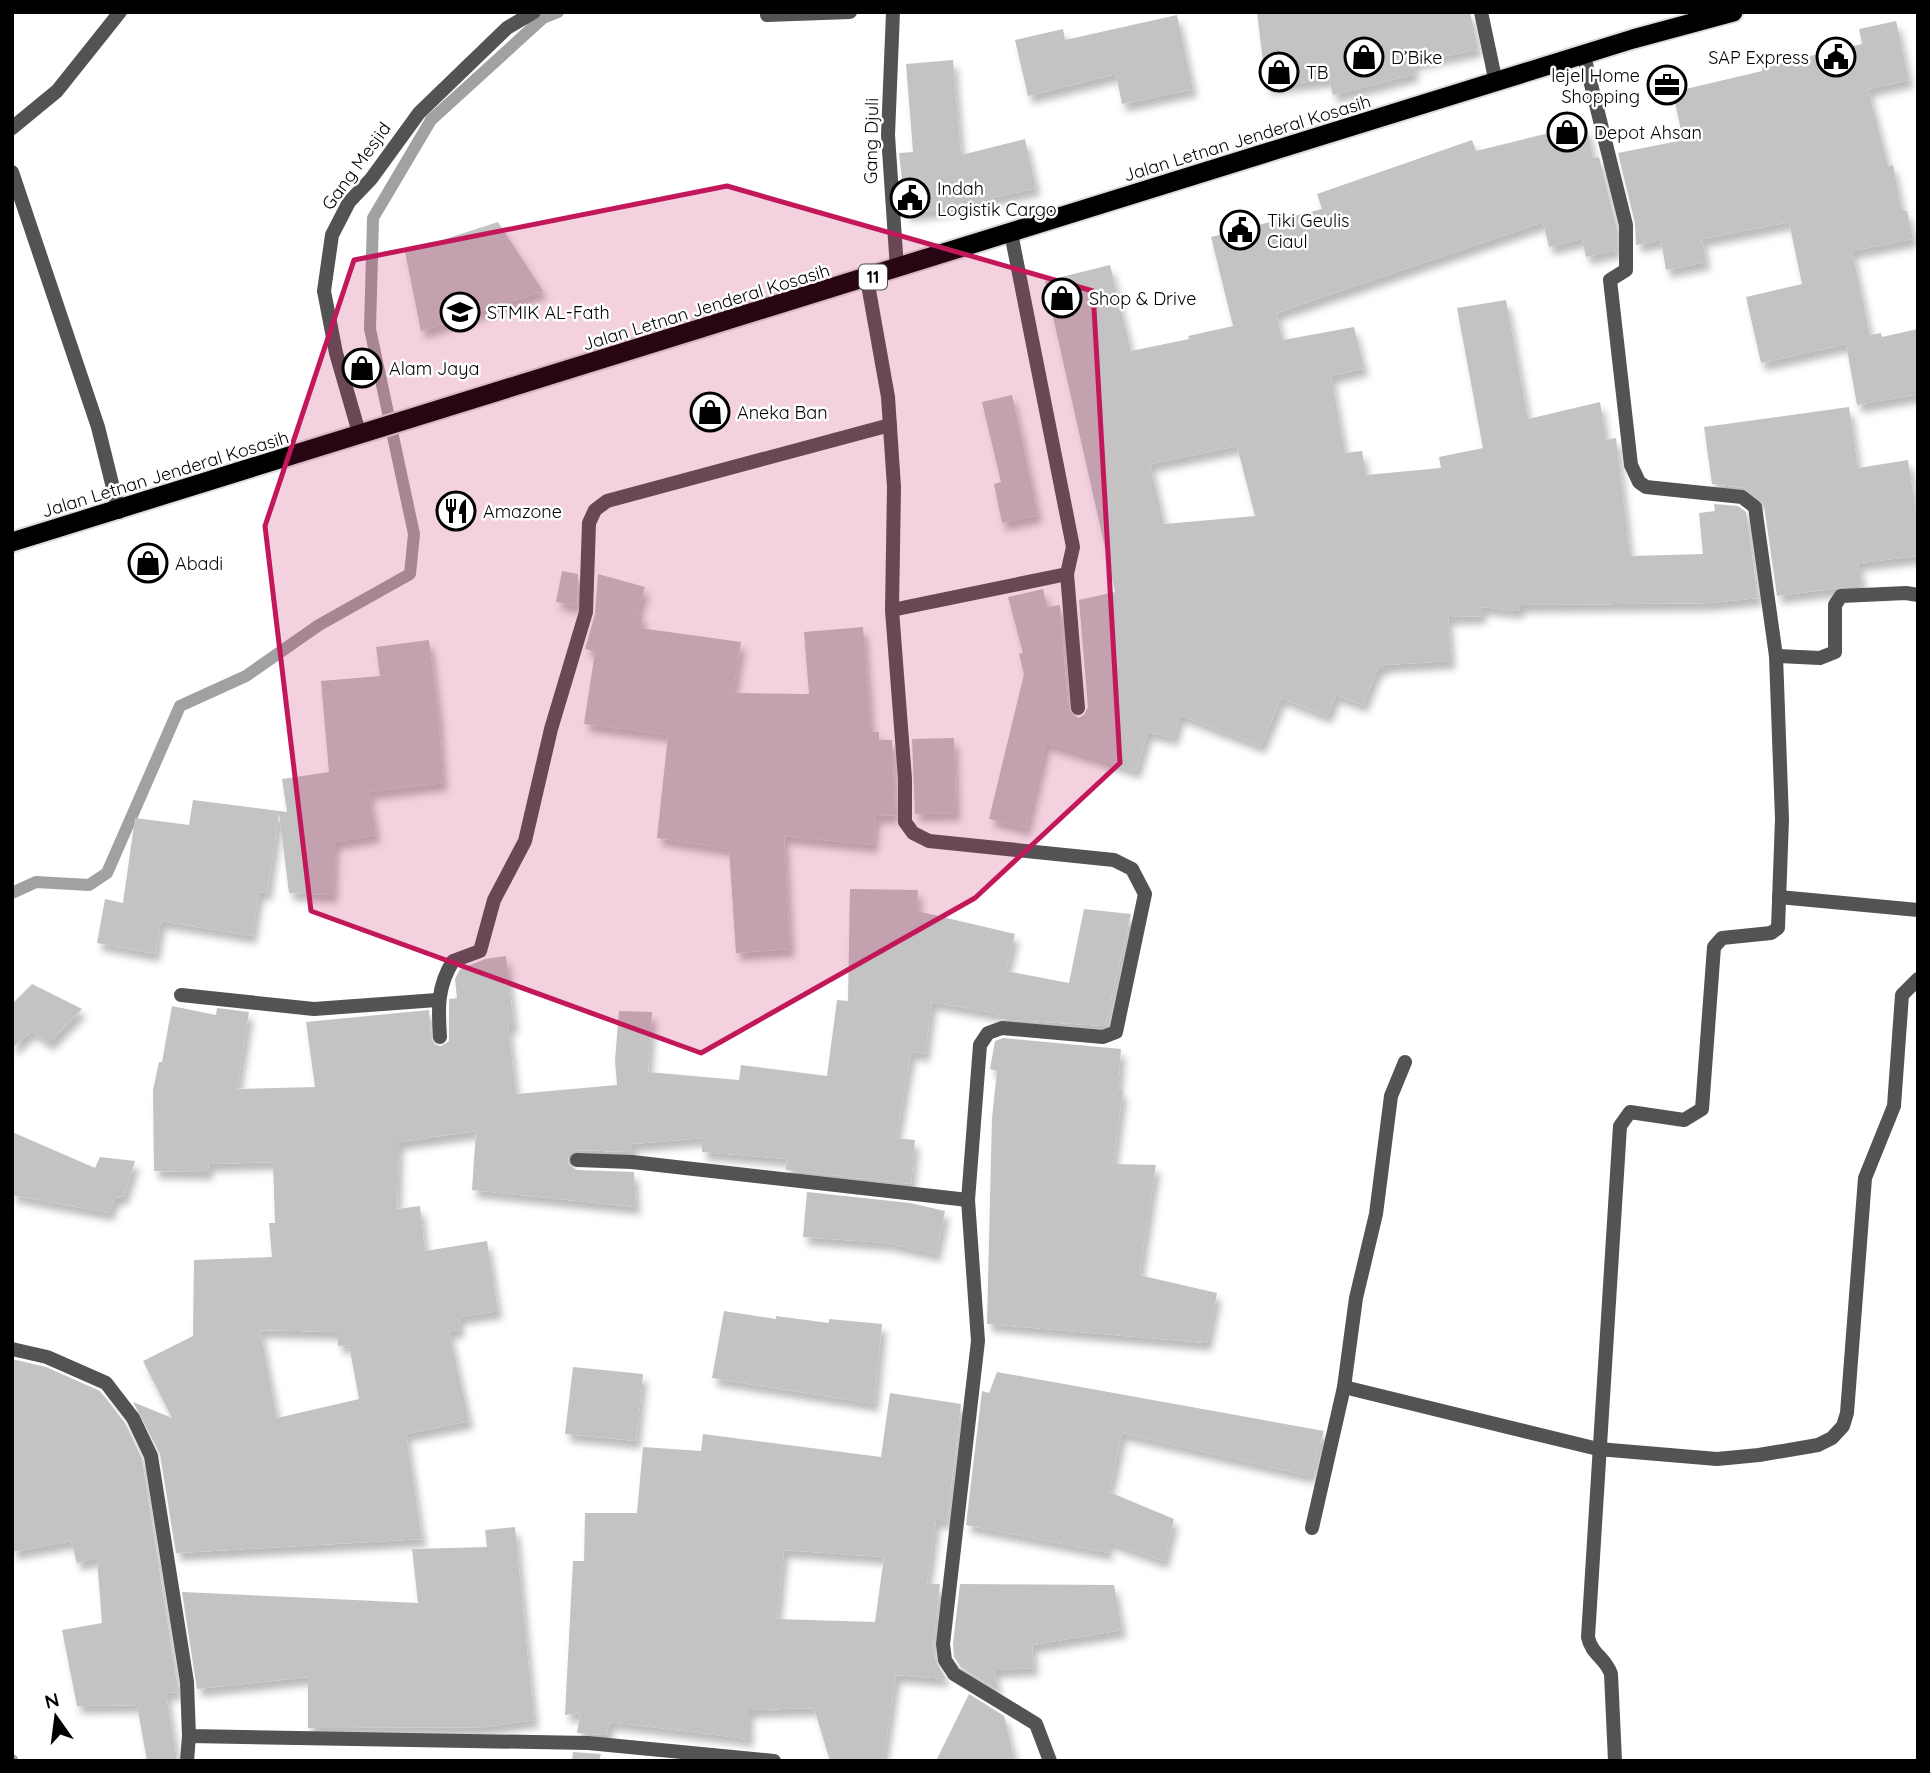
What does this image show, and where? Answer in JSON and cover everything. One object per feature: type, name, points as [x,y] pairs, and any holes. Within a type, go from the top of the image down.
[{"type":"highway","name":"Jalan Letnan Jenderal Kosasih","points":[[12,542],[119,512],[1584,55],[1733,12]]},
{"type":"street","points":[[12,128],[57,91],[120,12]]},
{"type":"street","name":"Gang Mesjid","points":[[360,436],[336,353],[324,291],[332,235],[349,202],[371,179],[419,113],[507,28],[534,12]]},
{"type":"street","points":[[767,15],[850,12]]},
{"type":"street","name":"Gang Djuli","points":[[893,12],[888,135],[897,269]]},
{"type":"street","points":[[1481,12],[1496,83]]},
{"type":"street","points":[[1584,55],[1626,225],[1626,270],[1610,280],[1631,465],[1639,482],[1646,487],[1742,497],[1755,507],[1776,656],[1782,820],[1780,923],[1776,931],[1723,938],[1714,947],[1702,1109],[1684,1120],[1630,1112],[1622,1120],[1598,1449],[1588,1637],[1591,1649],[1606,1663],[1611,1674],[1615,1761]]},
{"type":"street","points":[[12,172],[98,427],[119,512]]},
{"type":"street","points":[[1011,233],[1073,547],[1067,574],[1078,709]]},
{"type":"street","points":[[867,279],[888,397],[890,425],[894,487],[892,610],[905,779],[905,822],[913,833],[929,841],[1114,860],[1132,869],[1145,894],[1116,1032],[1102,1037],[1002,1028],[988,1033],[980,1045],[968,1200],[978,1340],[943,1644],[945,1660],[954,1674],[1035,1724],[1050,1761]]},
{"type":"street","points":[[440,1037],[437,1000],[453,961],[480,951],[494,900],[525,841],[546,748],[586,612],[586,545],[589,523],[595,510],[607,501],[890,425]]},
{"type":"street","points":[[892,610],[1067,574]]},
{"type":"street","points":[[1776,656],[1820,658],[1835,652],[1835,605],[1841,597],[1906,593],[1918,595]]},
{"type":"street","points":[[1779,897],[1918,910]]},
{"type":"street","points":[[1344,1387],[1598,1449],[1717,1459],[1818,1445],[1832,1438],[1843,1426],[1847,1413],[1865,1178],[1894,1106],[1902,995],[1918,979]]},
{"type":"street","points":[[181,995],[314,1009],[437,1000]]},
{"type":"street","points":[[1312,1528],[1344,1387],[1356,1298],[1376,1214],[1391,1096],[1405,1062]]},
{"type":"street","points":[[577,1160],[632,1162],[968,1200]]},
{"type":"street","points":[[12,1349],[47,1357],[106,1383],[132,1418],[151,1456],[187,1682],[187,1761]]},
{"type":"street","points":[[189,1736],[588,1743],[774,1761]]},
{"type":"highlighted area","points":[[727,186],[1093,291],[1120,763],[975,898],[701,1053],[311,911],[265,526],[354,260]]},
{"type":"building","points":[[1257,12],[1470,12],[1478,49],[1412,63],[1415,74],[1333,95],[1329,79],[1266,87]]},
{"type":"building","points":[[1177,15],[1193,89],[1122,104],[1116,74],[1028,96],[1015,40],[1063,29],[1065,40]]},
{"type":"building","points":[[1896,21],[1909,80],[1868,89],[1888,166],[1893,165],[1902,211],[1907,211],[1913,239],[1852,251],[1870,335],[1881,333],[1882,337],[1918,329],[1918,394],[1857,405],[1846,344],[1761,363],[1746,297],[1802,284],[1789,222],[1702,239],[1706,262],[1666,270],[1661,240],[1636,245],[1635,223],[1618,153],[1683,140],[1673,92],[1762,71],[1762,67],[1862,44],[1859,29]]},
{"type":"building","points":[[953,60],[961,155],[1025,139],[1036,188],[945,209],[906,214],[899,153],[913,152],[906,64]]},
{"type":"building","points":[[1587,128],[1593,158],[1599,157],[1616,226],[1616,250],[1586,257],[1582,239],[1549,247],[1543,222],[1276,313],[1283,340],[1354,327],[1364,368],[1331,376],[1345,453],[1362,451],[1366,475],[1441,468],[1439,457],[1483,448],[1457,308],[1506,300],[1528,419],[1600,402],[1606,440],[1616,438],[1630,556],[1703,554],[1699,513],[1715,511],[1714,504],[1738,506],[1746,512],[1758,598],[1708,603],[1520,605],[1519,611],[1482,607],[1482,616],[1448,617],[1451,661],[1384,665],[1384,668],[1378,668],[1363,705],[1336,695],[1327,716],[1281,698],[1261,746],[1180,715],[1174,738],[1148,732],[1136,771],[1046,743],[1026,828],[989,819],[1024,674],[1019,654],[1023,653],[1008,597],[1043,589],[1047,607],[1060,605],[1068,709],[1078,718],[1084,715],[1088,707],[1079,600],[1115,592],[1045,281],[1110,265],[1131,351],[1189,339],[1188,336],[1233,326],[1211,237],[1322,209],[1317,194],[1472,140],[1476,151],[1553,132],[1554,136]],"holes":[[[1237,446],[1255,516],[1164,524],[1150,464]]]},
{"type":"building","points":[[498,222],[543,291],[421,331],[405,252]]},
{"type":"building","points":[[1012,395],[1038,515],[1002,523],[994,484],[1001,482],[982,402]]},
{"type":"building","points":[[1849,407],[1858,468],[1908,460],[1918,526],[1918,556],[1858,563],[1862,585],[1777,596],[1764,505],[1744,488],[1712,484],[1704,427]]},
{"type":"building","points":[[562,571],[578,574],[577,606],[556,602]]},
{"type":"building","points":[[598,574],[645,587],[637,614],[643,616],[640,628],[741,642],[733,693],[809,694],[804,632],[863,627],[871,732],[879,732],[879,740],[892,740],[895,815],[876,816],[873,845],[784,836],[790,949],[736,953],[729,849],[657,838],[668,735],[584,724],[595,652],[585,649],[595,614]]},
{"type":"building","points":[[429,640],[438,710],[443,783],[369,792],[376,835],[335,842],[333,895],[289,893],[279,814],[267,893],[259,892],[252,936],[161,921],[155,954],[97,943],[105,899],[123,903],[135,818],[189,825],[193,800],[287,812],[282,779],[329,772],[321,681],[380,676],[376,647]]},
{"type":"building","points":[[954,738],[956,813],[915,814],[912,739]]},
{"type":"building","points":[[850,889],[918,890],[917,911],[1015,934],[1006,971],[1069,983],[1084,909],[1131,914],[1105,1026],[999,1019],[1000,1014],[932,1002],[925,1054],[911,1052],[896,1138],[915,1140],[911,1184],[786,1170],[787,1159],[702,1152],[702,1138],[632,1144],[632,1152],[577,1150],[569,1154],[568,1164],[576,1170],[634,1172],[636,1207],[472,1190],[476,1131],[399,1142],[397,1209],[420,1206],[425,1251],[487,1241],[498,1311],[459,1317],[460,1330],[449,1331],[469,1421],[406,1434],[422,1539],[176,1553],[160,1454],[133,1402],[172,1418],[143,1361],[193,1336],[194,1260],[272,1257],[269,1223],[275,1223],[273,1162],[208,1164],[209,1172],[154,1171],[153,1090],[159,1062],[162,1062],[172,1006],[216,1015],[217,1008],[249,1012],[237,1089],[315,1087],[306,1022],[429,1010],[431,1038],[435,1045],[441,1046],[449,1041],[449,999],[457,998],[455,979],[460,969],[485,959],[506,956],[514,1026],[508,1026],[516,1094],[617,1085],[615,1061],[619,1011],[652,1012],[648,1072],[739,1080],[741,1065],[827,1076],[837,1000],[848,1001]],"holes":[[[260,1330],[337,1332],[338,1346],[349,1345],[359,1399],[277,1418]]]},
{"type":"building","points":[[32,984],[82,1009],[49,1043],[32,1031],[12,1048],[12,1004]]},
{"type":"building","points":[[1003,1038],[1121,1049],[1118,1090],[1123,1090],[1113,1164],[1156,1165],[1139,1275],[1217,1293],[1207,1343],[987,1324],[992,1118],[997,1071],[990,1069],[995,1041]]},
{"type":"building","points":[[12,1132],[95,1168],[100,1157],[135,1161],[124,1196],[115,1198],[109,1213],[12,1195]]},
{"type":"building","points":[[807,1192],[910,1203],[945,1211],[936,1254],[887,1243],[803,1237]]},
{"type":"building","points":[[724,1311],[776,1319],[776,1316],[829,1323],[829,1319],[882,1324],[874,1404],[712,1378]]},
{"type":"building","points":[[12,1359],[46,1367],[100,1391],[125,1423],[142,1459],[177,1683],[178,1692],[166,1693],[177,1761],[147,1761],[137,1705],[77,1706],[62,1630],[102,1623],[97,1558],[77,1563],[71,1541],[12,1552]]},
{"type":"building","points":[[573,1367],[643,1374],[636,1441],[565,1434]]},
{"type":"building","points":[[997,1372],[1324,1431],[1310,1476],[1122,1433],[1109,1492],[1174,1519],[1164,1561],[1107,1541],[1109,1553],[966,1525],[982,1391],[989,1393]]},
{"type":"building","points":[[890,1393],[961,1404],[947,1522],[936,1519],[927,1584],[940,1584],[933,1645],[936,1662],[946,1679],[896,1675],[883,1761],[830,1761],[814,1708],[749,1710],[749,1739],[610,1722],[606,1735],[577,1733],[580,1713],[565,1715],[573,1561],[584,1561],[585,1513],[637,1513],[643,1447],[701,1451],[703,1434],[881,1457]],"holes":[[[784,1550],[884,1557],[875,1622],[777,1619]]]},
{"type":"building","points":[[515,1527],[534,1720],[484,1727],[308,1728],[308,1677],[197,1689],[182,1592],[418,1603],[412,1549],[487,1547],[485,1530]]},
{"type":"building","points":[[960,1584],[1114,1585],[1122,1630],[1032,1645],[1034,1668],[994,1670],[998,1690],[961,1667],[954,1657]]},
{"type":"building","points":[[969,1694],[1004,1716],[1015,1761],[936,1761]]},
{"type":"building","points":[[573,1752],[601,1754],[599,1761],[572,1761]]},
{"type":"waterway","points":[[12,893],[36,882],[89,885],[107,873],[180,706],[246,676],[319,625],[410,574],[414,534],[370,329],[373,218],[431,120],[543,18],[558,12]]},
{"type":"place","name":"D’Bike","points":[[1364,57]]},
{"type":"place","name":"SAP Express","points":[[1836,57]]},
{"type":"place","name":"TB","points":[[1279,72]]},
{"type":"place","name":"lejel Home Shopping","points":[[1667,85]]},
{"type":"place","name":"Depot Ahsan","points":[[1567,132]]},
{"type":"place","name":"Indah Logistik Cargo","points":[[910,198]]},
{"type":"place","name":"Tiki Geulis Ciaul","points":[[1240,230]]},
{"type":"place","name":"Shop & Drive","points":[[1062,298]]},
{"type":"place","name":"STMIK AL-Fath","points":[[460,312]]},
{"type":"place","name":"Alam Jaya","points":[[362,368]]},
{"type":"place","name":"Aneka Ban","points":[[710,412]]},
{"type":"place","name":"Amazone","points":[[456,511]]},
{"type":"place","name":"Abadi","points":[[148,563]]}]
